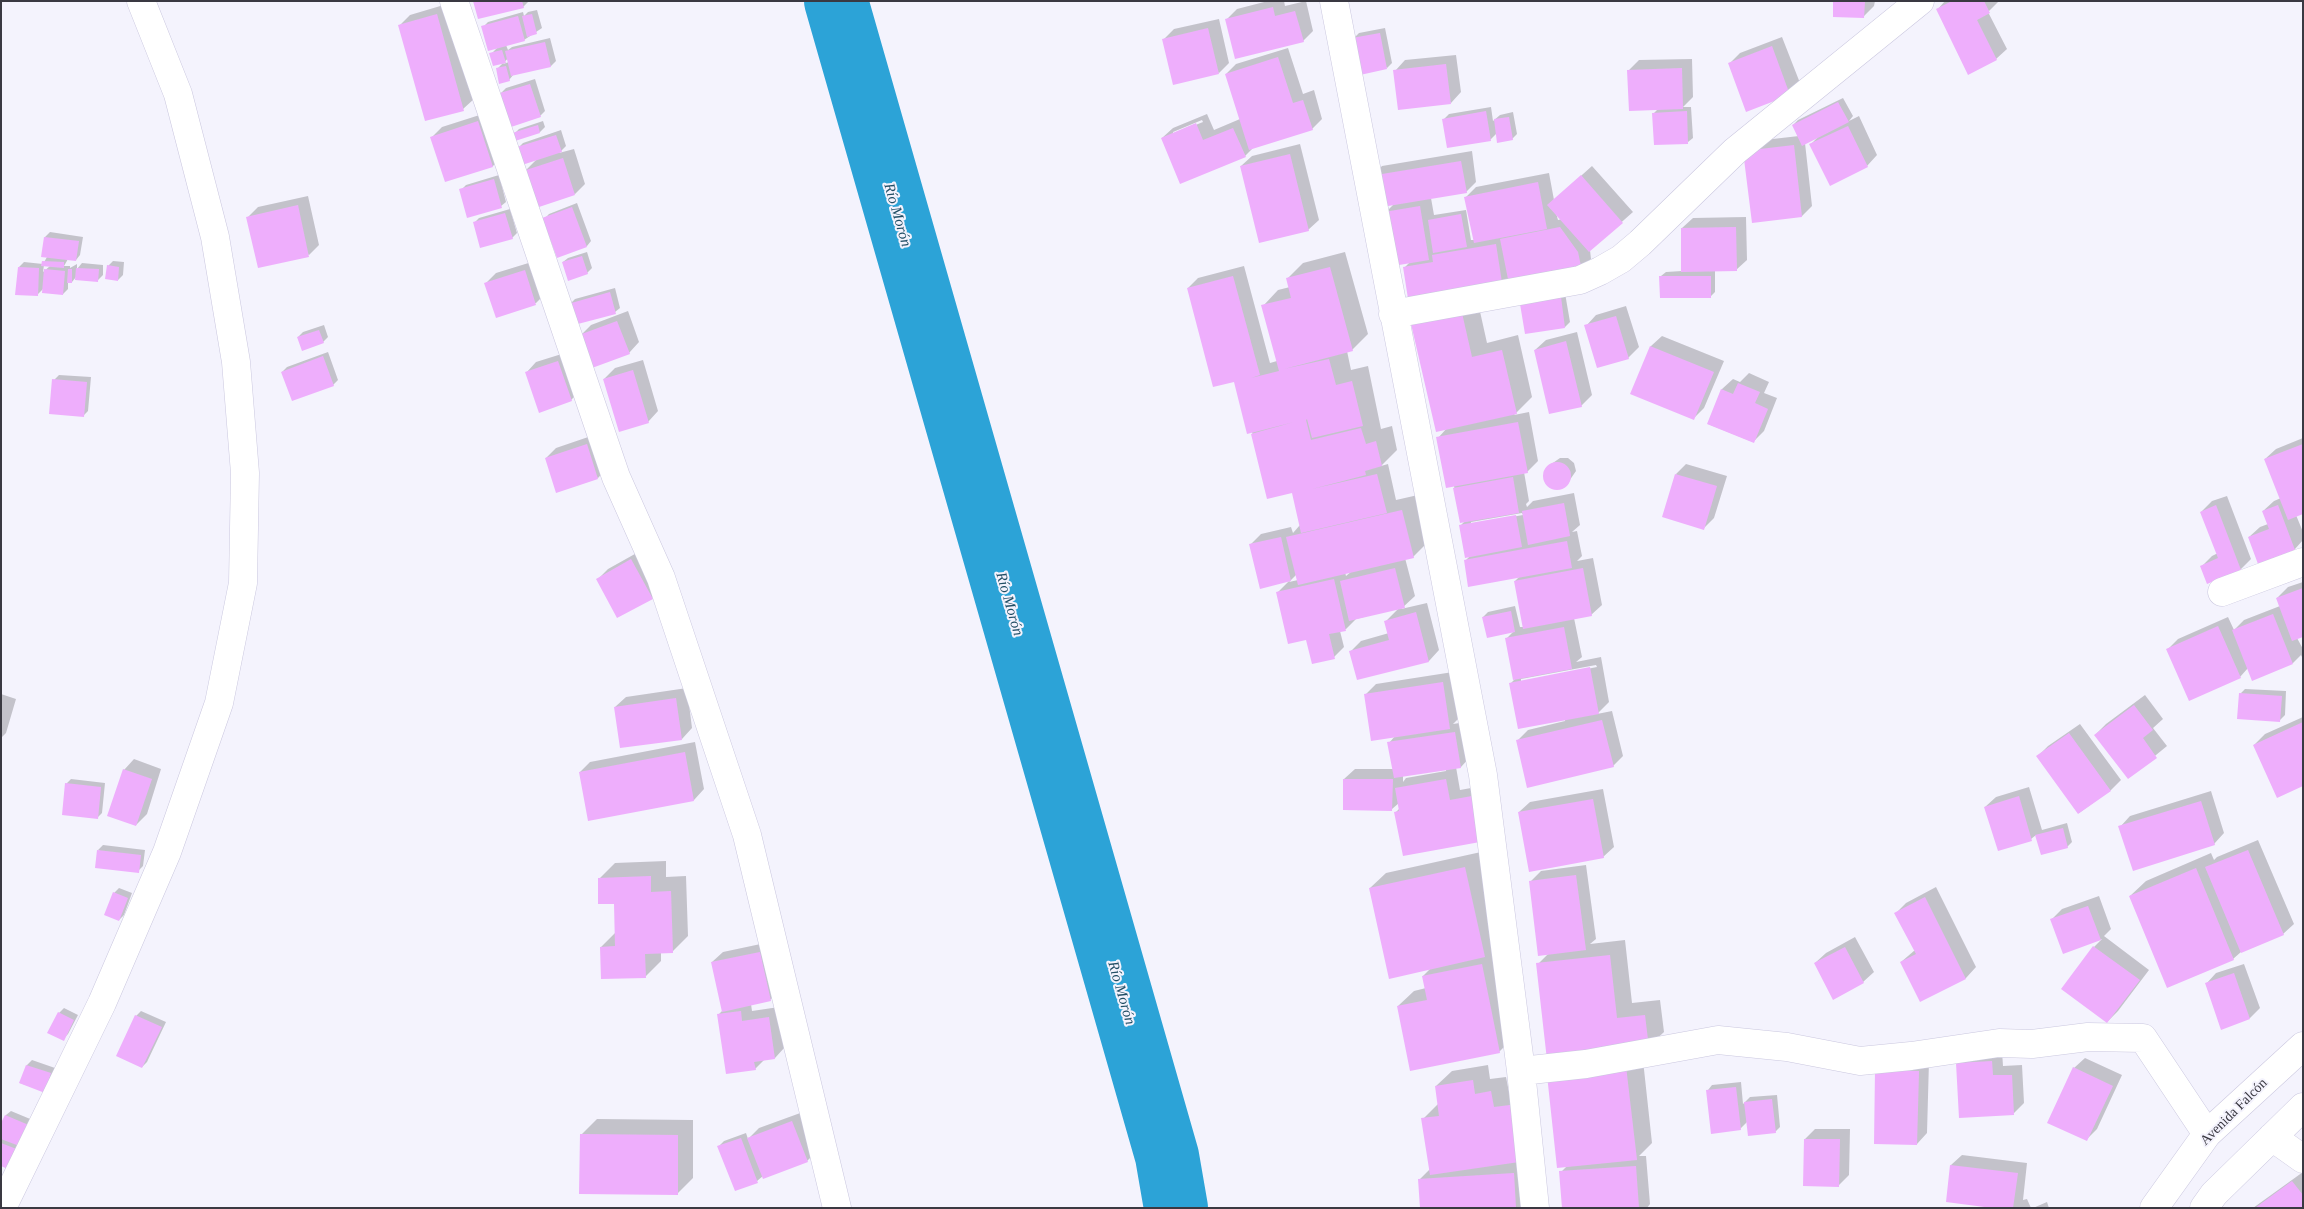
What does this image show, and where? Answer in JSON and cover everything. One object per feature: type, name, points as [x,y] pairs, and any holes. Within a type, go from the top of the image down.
[{"type":"street","points":[[2,1208],[102,1003],[167,852],[219,703],[243,583],[245,473],[236,362],[215,237],[178,94],[141,1]]},
{"type":"street","points":[[454,1],[616,478],[661,578],[747,835],[837,1208]]},
{"type":"street","points":[[1334,1],[1483,775],[1521,1071],[1535,1208]]},
{"type":"street","points":[[1393,314],[1558,285],[1580,280],[1607,267],[1640,243],[1735,151],[1920,1]]},
{"type":"street","points":[[2222,592],[2303,562]]},
{"type":"street","points":[[1521,1071],[1586,1064],[1718,1040],[1787,1047],[1860,1061],[1911,1056],[2000,1043],[2032,1044],[2088,1037],[2143,1038],[2207,1134]]},
{"type":"street","name":"Avenida Falcón","points":[[2154,1208],[2207,1134],[2303,1046]]},
{"type":"street","points":[[2204,1208],[2214,1194],[2285,1129],[2303,1107]]},
{"type":"street","points":[[2285,1129],[2303,1160]]},
{"type":"building","points":[[473,1],[522,1],[524,8],[478,19]]},
{"type":"building","points":[[1833,1],[1865,1],[1864,18],[1833,17]]},
{"type":"building","points":[[1952,1],[1984,1],[1990,13],[1977,20],[1997,60],[1968,75],[1936,9]]},
{"type":"building","points":[[1273,7],[1275,16],[1295,11],[1304,42],[1235,59],[1225,19]]},
{"type":"building","points":[[437,14],[464,111],[425,121],[398,25]]},
{"type":"building","points":[[532,14],[537,34],[527,37],[522,16]]},
{"type":"building","points":[[518,16],[525,41],[488,51],[481,26]]},
{"type":"building","points":[[1208,28],[1219,74],[1173,85],[1162,39]]},
{"type":"building","points":[[1380,33],[1387,69],[1360,75],[1352,38]]},
{"type":"building","points":[[545,42],[551,67],[511,76],[505,51]]},
{"type":"building","points":[[1772,46],[1790,95],[1746,112],[1728,63]]},
{"type":"building","points":[[502,50],[506,63],[493,66],[489,53]]},
{"type":"building","points":[[1278,57],[1293,103],[1303,100],[1313,130],[1249,150],[1225,74]]},
{"type":"building","points":[[1446,64],[1451,104],[1398,110],[1393,70]]},
{"type":"building","points":[[506,66],[510,81],[499,84],[496,68]]},
{"type":"building","points":[[1682,68],[1683,109],[1629,111],[1627,70]]},
{"type":"building","points":[[530,84],[541,117],[511,127],[500,93]]},
{"type":"building","points":[[1838,102],[1849,122],[1802,146],[1792,125]]},
{"type":"building","points":[[1486,111],[1491,141],[1447,148],[1442,119]]},
{"type":"building","points":[[1687,111],[1688,144],[1654,145],[1652,113]]},
{"type":"building","points":[[1509,117],[1513,140],[1497,143],[1494,119]]},
{"type":"building","points":[[478,121],[493,167],[445,182],[430,137]]},
{"type":"building","points":[[1196,123],[1203,140],[1233,128],[1246,157],[1180,184],[1161,138]]},
{"type":"building","points":[[538,125],[540,133],[515,141],[512,133]]},
{"type":"building","points":[[1848,126],[1868,167],[1830,186],[1809,144]]},
{"type":"building","points":[[556,135],[562,152],[522,165],[517,147]]},
{"type":"building","points":[[1794,145],[1802,217],[1752,223],[1743,151]]},
{"type":"building","points":[[1290,154],[1309,231],[1259,243],[1240,166]]},
{"type":"building","points":[[563,158],[575,195],[536,208],[523,171]]},
{"type":"building","points":[[1461,161],[1467,193],[1376,208],[1370,176]]},
{"type":"building","points":[[1581,175],[1623,223],[1589,252],[1547,205]]},
{"type":"building","points":[[494,179],[502,208],[467,218],[459,189]]},
{"type":"building","points":[[1538,182],[1547,229],[1474,243],[1464,197]]},
{"type":"building","points":[[298,205],[309,257],[258,268],[246,217]]},
{"type":"building","points":[[1420,206],[1429,260],[1393,266],[1384,212]]},
{"type":"building","points":[[572,207],[587,247],[557,258],[542,218]]},
{"type":"building","points":[[505,213],[513,239],[480,248],[473,222]]},
{"type":"building","points":[[1461,214],[1467,247],[1433,253],[1428,220]]},
{"type":"building","points":[[1560,227],[1578,252],[1582,271],[1509,284],[1500,239]]},
{"type":"building","points":[[1736,227],[1737,271],[1681,272],[1681,228]]},
{"type":"building","points":[[44,237],[79,241],[76,261],[41,257]]},
{"type":"building","points":[[1496,244],[1503,289],[1409,305],[1403,267],[1433,262],[1432,255]]},
{"type":"building","points":[[582,256],[588,274],[568,281],[562,262]]},
{"type":"building","points":[[42,261],[64,262],[64,268],[41,266]]},
{"type":"building","points":[[107,265],[119,267],[118,281],[105,279]]},
{"type":"building","points":[[18,267],[39,268],[38,296],[15,295]]},
{"type":"building","points":[[1330,267],[1353,351],[1284,369],[1329,359],[1336,385],[1352,381],[1363,426],[1312,438],[1307,419],[1311,440],[1361,428],[1366,444],[1376,441],[1382,466],[1365,471],[1366,475],[1312,489],[1377,474],[1387,513],[1301,533],[1292,493],[1267,499],[1251,434],[1294,422],[1247,434],[1234,382],[1213,387],[1187,288],[1233,276],[1260,375],[1251,378],[1279,371],[1261,305],[1291,298],[1286,278]]},
{"type":"building","points":[[76,268],[99,269],[98,282],[75,280]]},
{"type":"building","points":[[44,269],[65,271],[63,295],[42,293]]},
{"type":"building","points":[[68,269],[72,269],[72,283],[67,283]]},
{"type":"building","points":[[525,270],[536,305],[496,318],[484,283]]},
{"type":"building","points":[[1659,276],[1711,276],[1711,298],[1660,298]]},
{"type":"building","points":[[610,292],[616,314],[574,325],[568,304]]},
{"type":"building","points":[[1561,297],[1565,328],[1525,334],[1520,304]]},
{"type":"building","points":[[1462,313],[1472,357],[1502,350],[1517,414],[1436,432],[1411,324]]},
{"type":"building","points":[[1616,316],[1629,359],[1597,368],[1584,325]]},
{"type":"building","points":[[617,321],[630,354],[592,368],[579,335]]},
{"type":"building","points":[[319,330],[324,343],[302,351],[297,337]]},
{"type":"building","points":[[1566,341],[1582,407],[1549,414],[1534,350]]},
{"type":"building","points":[[1650,346],[1714,372],[1694,420],[1630,394]]},
{"type":"building","points":[[323,356],[334,386],[292,401],[281,372]]},
{"type":"building","points":[[558,361],[572,401],[539,413],[525,372]]},
{"type":"building","points":[[633,370],[649,423],[619,432],[603,379]]},
{"type":"building","points":[[52,379],[87,382],[84,417],[49,414]]},
{"type":"building","points":[[1738,383],[1760,392],[1755,403],[1768,409],[1754,443],[1707,424],[1721,389],[1733,394]]},
{"type":"building","points":[[1518,422],[1528,473],[1446,488],[1436,437]]},
{"type":"building","points":[[587,444],[598,479],[556,493],[545,458]]},
{"type":"building","points":[[2303,444],[2303,514],[2288,520],[2264,459]]},
{"type":"building","points":[[1557,462],[1567,466],[1571,476],[1567,486],[1557,490],[1547,486],[1543,476],[1547,466]]},
{"type":"building","points":[[1675,474],[1717,486],[1704,530],[1662,517]]},
{"type":"building","points":[[1513,477],[1519,513],[1460,523],[1453,488]]},
{"type":"building","points":[[1564,503],[1570,536],[1528,545],[1522,511]]},
{"type":"building","points":[[2216,505],[2241,570],[2207,584],[2200,566],[2218,558],[2200,512]]},
{"type":"building","points":[[2278,505],[2295,550],[2258,564],[2248,537],[2269,529],[2262,511]]},
{"type":"building","points":[[1402,510],[1414,558],[1298,585],[1286,537]]},
{"type":"building","points":[[1516,515],[1522,547],[1465,558],[1459,525]]},
{"type":"building","points":[[1281,537],[1291,581],[1260,589],[1249,544]]},
{"type":"building","points":[[1567,541],[1572,568],[1468,587],[1464,560]]},
{"type":"building","points":[[631,559],[653,599],[617,618],[596,579]]},
{"type":"building","points":[[1395,568],[1405,608],[1349,621],[1340,581]]},
{"type":"building","points":[[1583,568],[1592,616],[1523,629],[1514,581]]},
{"type":"building","points":[[1334,579],[1346,631],[1329,634],[1335,659],[1312,664],[1306,640],[1288,644],[1276,592]]},
{"type":"building","points":[[2303,588],[2303,637],[2292,641],[2276,598]]},
{"type":"building","points":[[1511,611],[1515,632],[1487,638],[1482,617]]},
{"type":"building","points":[[1416,612],[1429,662],[1357,680],[1349,651],[1389,640],[1384,621]]},
{"type":"building","points":[[2273,614],[2293,664],[2252,681],[2232,630]]},
{"type":"building","points":[[2218,626],[2241,678],[2189,701],[2166,649]]},
{"type":"building","points":[[1564,627],[1572,669],[1513,680],[1505,638]]},
{"type":"building","points":[[1590,667],[1599,714],[1518,729],[1509,683]]},
{"type":"building","points":[[1443,682],[1450,729],[1371,741],[1364,694]]},
{"type":"building","points":[[2239,693],[2282,696],[2280,722],[2237,719]]},
{"type":"building","points":[[676,698],[682,740],[620,748],[614,707]]},
{"type":"building","points":[[2134,705],[2153,730],[2143,738],[2157,758],[2128,779],[2094,735]]},
{"type":"building","points":[[1602,720],[1614,767],[1527,788],[1516,740]]},
{"type":"building","points":[[2303,722],[2303,786],[2277,798],[2253,745]]},
{"type":"building","points":[[1455,732],[1461,768],[1394,778],[1387,742]]},
{"type":"building","points":[[2069,733],[2111,791],[2078,814],[2036,756]]},
{"type":"building","points":[[685,752],[694,801],[588,821],[579,772]]},
{"type":"building","points":[[123,769],[152,779],[136,826],[107,816]]},
{"type":"building","points":[[1343,779],[1393,779],[1392,811],[1343,810]]},
{"type":"building","points":[[1446,779],[1450,800],[1472,796],[1480,842],[1403,856],[1394,812],[1399,811],[1395,788]]},
{"type":"building","points":[[65,783],[101,787],[98,819],[62,815]]},
{"type":"building","points":[[2019,796],[2032,841],[1998,851],[1984,807]]},
{"type":"building","points":[[1593,799],[1604,858],[1529,872],[1518,812]]},
{"type":"building","points":[[2201,801],[2215,845],[2133,871],[2118,826]]},
{"type":"building","points":[[2063,828],[2068,848],[2041,855],[2035,835]]},
{"type":"building","points":[[97,850],[141,855],[139,873],[95,868]]},
{"type":"building","points":[[2248,850],[2284,935],[2241,953],[2205,867]]},
{"type":"building","points":[[1465,867],[1485,957],[1389,979],[1369,888]]},
{"type":"building","points":[[2196,868],[2234,960],[2167,988],[2129,896]]},
{"type":"building","points":[[1576,875],[1586,950],[1538,956],[1529,881]]},
{"type":"building","points":[[651,876],[651,892],[671,891],[673,953],[645,954],[646,978],[601,979],[600,947],[615,946],[614,904],[598,904],[598,878]]},
{"type":"building","points":[[113,892],[128,898],[119,921],[104,915]]},
{"type":"building","points":[[1925,897],[1966,979],[1920,1002],[1900,962],[1916,954],[1894,913]]},
{"type":"building","points":[[2088,906],[2101,940],[2063,954],[2050,919]]},
{"type":"building","points":[[2093,946],[2140,980],[2107,1023],[2061,989]]},
{"type":"building","points":[[1845,947],[1864,983],[1833,1000],[1814,963]]},
{"type":"building","points":[[760,952],[771,1001],[722,1012],[711,962]]},
{"type":"building","points":[[1610,955],[1617,1018],[1645,1015],[1649,1048],[1547,1060],[1536,963]]},
{"type":"building","points":[[1482,964],[1500,1053],[1410,1071],[1397,1006],[1427,1000],[1422,976]]},
{"type":"building","points":[[2234,973],[2250,1019],[2221,1030],[2205,983]]},
{"type":"building","points":[[741,1011],[742,1021],[769,1017],[775,1059],[754,1062],[756,1070],[726,1074],[717,1014]]},
{"type":"building","points":[[58,1012],[74,1020],[64,1041],[47,1033]]},
{"type":"building","points":[[135,1015],[162,1027],[142,1068],[116,1056]]},
{"type":"building","points":[[1992,1061],[1993,1075],[2012,1075],[2014,1115],[1959,1118],[1956,1063]]},
{"type":"building","points":[[26,1065],[51,1073],[45,1093],[19,1083]]},
{"type":"building","points":[[1626,1066],[1637,1160],[1557,1168],[1547,1075]]},
{"type":"building","points":[[2073,1067],[2113,1086],[2087,1141],[2047,1123]]},
{"type":"building","points":[[1875,1070],[1919,1071],[1917,1145],[1874,1144]]},
{"type":"building","points":[[1473,1080],[1475,1094],[1491,1091],[1494,1107],[1510,1105],[1519,1162],[1430,1175],[1421,1118],[1439,1116],[1435,1086]]},
{"type":"building","points":[[1736,1087],[1741,1130],[1711,1134],[1706,1090]]},
{"type":"building","points":[[1772,1099],[1776,1133],[1748,1136],[1744,1102]]},
{"type":"building","points":[[5,1115],[31,1126],[22,1147],[1,1139],[1,1123]]},
{"type":"building","points":[[792,1121],[808,1162],[763,1179],[747,1138]]},
{"type":"building","points":[[580,1134],[678,1135],[678,1195],[579,1194]]},
{"type":"building","points":[[741,1138],[758,1183],[735,1191],[717,1146]]},
{"type":"building","points":[[1804,1139],[1840,1139],[1839,1187],[1803,1186]]},
{"type":"building","points":[[1,1143],[19,1150],[10,1170],[1,1166]]},
{"type":"building","points":[[1950,1165],[2018,1173],[2013,1208],[1992,1208],[1946,1202]]},
{"type":"building","points":[[1636,1166],[1639,1208],[1562,1208],[1559,1171]]},
{"type":"building","points":[[1514,1173],[1516,1208],[1420,1208],[1418,1179]]},
{"type":"building","points":[[2292,1181],[2303,1195],[2303,1208],[2255,1208]]},
{"type":"waterway","name":"Río Morón","points":[[836,1],[1167,1156],[1176,1208]]}]
